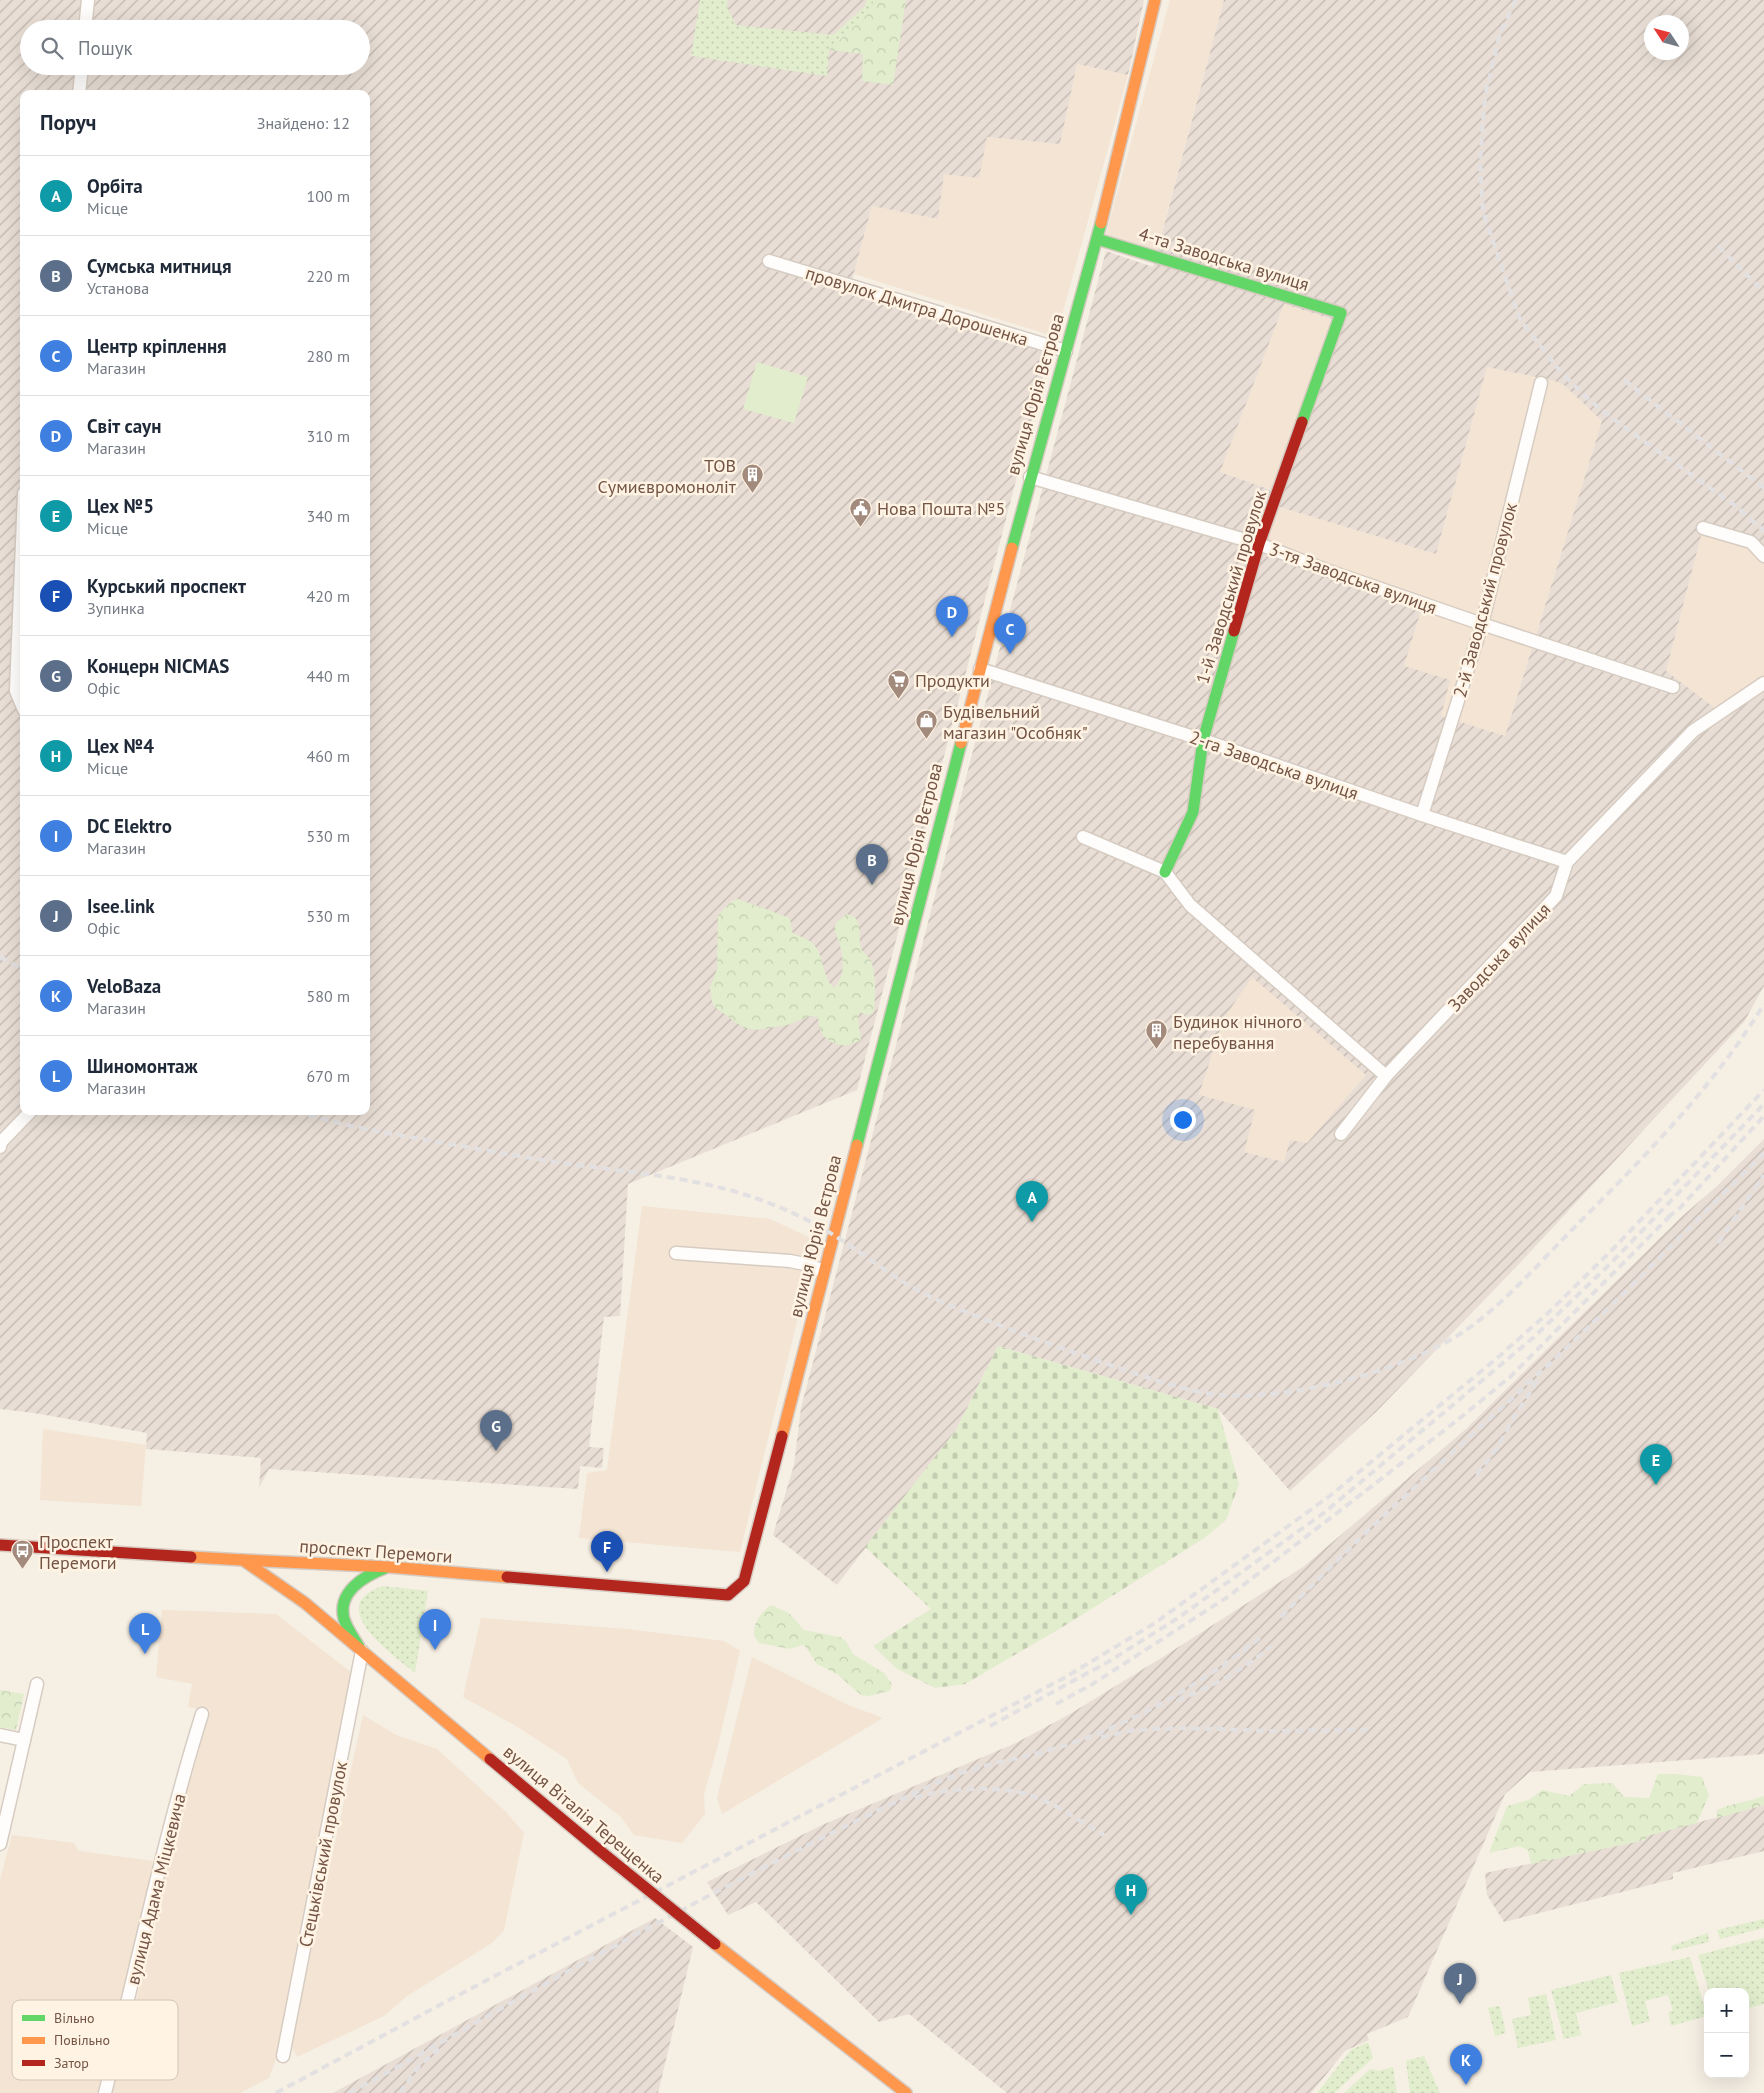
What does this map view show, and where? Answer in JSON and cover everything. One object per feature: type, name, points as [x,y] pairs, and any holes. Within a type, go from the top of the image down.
[{"type":"street","points":[[86,20],[88,0]]},
{"type":"street","name":"вулиця Юрія Вєтрова","points":[[744,1581],[1030,477],[1097,239],[1155,0]]},
{"type":"street","points":[[79,90],[81,75]]},
{"type":"street","name":"4-та Заводська вулиця","points":[[1097,239],[1341,313]]},
{"type":"street","name":"провулок Дмитра Дорошенка","points":[[769,261],[1066,351]]},
{"type":"street","name":"1-й Заводський провулок","points":[[1165,872],[1193,812],[1203,740],[1259,544],[1341,313]]},
{"type":"street","name":"2-й Заводський провулок","points":[[1422,815],[1482,624],[1541,383]]},
{"type":"street","name":"3-тя Заводська вулиця","points":[[1030,477],[1259,544],[1326,570],[1482,624],[1673,687]]},
{"type":"street","points":[[1703,528],[1751,542],[1764,556]]},
{"type":"street","points":[[20,592],[16,691],[20,700]]},
{"type":"street","name":"2-га Заводська вулиця","points":[[980,669],[1203,740],[1422,815],[1567,862]]},
{"type":"street","name":"Заводська вулиця","points":[[1342,1134],[1386,1076],[1556,896],[1567,862],[1693,731],[1764,683]]},
{"type":"street","points":[[1082,837],[1165,872],[1190,905],[1386,1076]]},
{"type":"street","points":[[0,1147],[1,1142],[27,1115]]},
{"type":"street","points":[[676,1253],[790,1261],[824,1271]]},
{"type":"street","name":"проспект Перемоги","points":[[0,1545],[243,1560],[389,1566],[728,1595],[744,1581]]},
{"type":"street","name":"вулиця Віталія Терещенка","points":[[243,1560],[305,1603],[599,1850],[715,1944],[906,2093]]},
{"type":"street","points":[[362,1651],[348,1628],[343,1611],[347,1595],[358,1581],[389,1566]]},
{"type":"street","name":"Стецьківський провулок","points":[[283,2056],[362,1651]]},
{"type":"street","points":[[0,1844],[37,1684]]},
{"type":"street","name":"вулиця Адама Міцкевича","points":[[128,2000],[185,1769],[202,1714]]},
{"type":"street","points":[[0,1735],[24,1740]]},
{"type":"street","name":"вулиця Адама Міцкевича","points":[[105,2093],[108,2080]]},
{"type":"shaded area","points":[[0,0],[1144,0],[1128,75],[1077,64],[1060,144],[987,137],[979,178],[944,174],[938,219],[872,206],[849,291],[1049,354],[857,1090],[628,1184],[620,1316],[604,1317],[589,1447],[604,1448],[602,1468],[580,1466],[578,1489],[269,1469],[259,1488],[261,1458],[146,1449],[147,1433],[34,1413],[0,1409]]},
{"type":"shaded area","points":[[1170,0],[1224,0],[1157,250],[1106,234]]},
{"type":"shaded area","points":[[1224,0],[1764,0],[1764,556],[1751,542],[1703,528],[1666,671],[1720,712],[1764,683],[1764,986],[1744,1022],[1519,1264],[1376,1412],[1290,1491],[1218,1409],[998,1346],[956,1430],[837,1585],[773,1535],[794,1465],[801,1408],[1106,251],[1153,267]],"holes":[[[1284,304],[1338,321],[1277,492],[1220,472]],[[1487,367],[1555,381],[1564,385],[1602,421],[1505,736],[1441,716],[1450,680],[1404,666],[1423,604],[1259,544],[1273,505],[1436,554]],[[1252,977],[1366,1075],[1307,1143],[1290,1140],[1284,1162],[1244,1152],[1255,1110],[1199,1095],[1224,1018]]]},
{"type":"shaded area","points":[[1077,64],[1128,75],[1056,337],[854,274],[872,206],[938,219],[944,174],[987,137],[1060,144]]},
{"type":"shaded area","points":[[1284,304],[1338,321],[1278,492],[1220,472]]},
{"type":"shaded area","points":[[1487,367],[1555,381],[1564,385],[1602,421],[1505,736],[1440,716],[1404,666],[1423,604],[1259,544],[1273,505],[1436,554]]},
{"type":"shaded area","points":[[1703,528],[1751,542],[1764,556],[1764,683],[1720,713],[1666,671]]},
{"type":"shaded area","points":[[1252,976],[1366,1075],[1307,1144],[1284,1162],[1244,1152],[1199,1096],[1224,1018]]},
{"type":"shaded area","points":[[1764,1139],[1764,1754],[1530,1772],[1505,1794],[1408,2017],[1367,2034],[1369,2040],[1345,2051],[1311,2093],[1007,2093],[909,2014],[879,2022],[756,1902],[728,1915],[707,1882],[822,1825],[1016,1743],[1070,1714],[1303,1567],[1466,1429],[1680,1218],[1716,1187]]},
{"type":"shaded area","points":[[642,1206],[770,1219],[817,1241],[740,1552],[579,1538],[587,1473],[607,1470]]},
{"type":"shaded area","points":[[43,1429],[146,1445],[141,1506],[40,1500]]},
{"type":"shaded area","points":[[162,1610],[276,1614],[352,1673],[277,2056],[269,2078],[240,2093],[112,2093],[115,2080],[178,2080],[178,2000],[136,2000],[154,1931],[186,1777],[192,1776],[210,1710],[188,1707],[192,1684],[156,1677]]},
{"type":"shaded area","points":[[481,1618],[627,1629],[724,1641],[740,1651],[718,1745],[704,1794],[705,1814],[682,1843],[634,1835],[621,1817],[578,1783],[567,1759],[516,1726],[463,1697]]},
{"type":"shaded area","points":[[752,1657],[848,1705],[883,1718],[722,1814],[717,1798]]},
{"type":"shaded area","points":[[363,1715],[396,1735],[437,1749],[505,1811],[524,1833],[504,1930],[492,1943],[407,1996],[384,2016],[297,2057],[291,2044]]},
{"type":"shaded area","points":[[1764,1805],[1764,1851],[1673,1873],[1673,1879],[1504,1922],[1487,1895],[1485,1873],[1645,1840],[1646,1836]]},
{"type":"shaded area","points":[[12,1835],[74,1843],[79,1851],[153,1861],[124,2000],[12,2000],[12,2080],[102,2080],[99,2093],[0,2093],[0,1880]]},
{"type":"shaded area","points":[[655,1918],[693,1947],[658,2093],[333,2093]]},
{"type":"green space","points":[[700,0],[728,0],[727,7],[736,25],[833,35],[865,6],[866,0],[873,0],[872,10],[829,50],[827,76],[691,56]]},
{"type":"green space","points":[[873,0],[906,0],[893,85],[862,81],[863,54],[829,50],[872,10]]},
{"type":"green space","points":[[757,362],[808,377],[794,423],[743,409]]},
{"type":"green space","points":[[738,899],[790,918],[792,932],[810,941],[815,946],[827,979],[834,988],[839,982],[843,968],[843,960],[834,930],[836,923],[846,914],[856,919],[860,928],[861,949],[870,959],[873,966],[875,987],[873,1014],[866,1015],[860,1012],[858,1019],[861,1040],[847,1045],[832,1042],[822,1034],[818,1017],[811,1016],[787,1025],[757,1030],[744,1028],[716,1008],[712,1002],[710,988],[717,969],[718,915],[732,901]]},
{"type":"green space","points":[[998,1346],[1218,1409],[1239,1484],[1226,1520],[1203,1539],[1061,1628],[965,1684],[935,1688],[897,1669],[873,1646],[931,1609],[865,1547],[956,1430]]},
{"type":"green space","points":[[383,1586],[428,1591],[415,1673],[379,1642],[368,1630],[361,1617],[359,1605],[366,1595]]},
{"type":"green space","points":[[771,1605],[789,1613],[804,1630],[840,1637],[846,1641],[853,1654],[884,1673],[892,1684],[890,1691],[868,1696],[861,1695],[837,1674],[817,1664],[804,1645],[789,1649],[759,1643],[754,1636],[756,1623],[764,1611]]},
{"type":"green space","points":[[0,1690],[24,1694],[16,1730],[0,1727]]},
{"type":"green space","points":[[1658,1774],[1702,1777],[1709,1795],[1697,1823],[1647,1836],[1645,1840],[1531,1864],[1528,1850],[1519,1846],[1489,1853],[1507,1806],[1529,1800],[1542,1790],[1569,1796],[1584,1784],[1612,1783],[1624,1797],[1649,1798]]},
{"type":"green space","points":[[1764,1796],[1764,1805],[1717,1818],[1717,1810]]},
{"type":"green space","points":[[1764,1919],[1764,1928],[1720,1939],[1717,1930]]},
{"type":"green space","points":[[1708,1933],[1709,1942],[1672,1951],[1671,1946]]},
{"type":"green space","points":[[1764,1938],[1764,2004],[1749,2008],[1749,1988],[1708,1988],[1698,1955]]},
{"type":"green space","points":[[1690,1957],[1704,2006],[1704,2017],[1671,2026],[1668,2012],[1673,2011],[1668,1995],[1645,2001],[1650,2021],[1632,2026],[1619,1973]]},
{"type":"green space","points":[[1611,1975],[1618,2002],[1576,2013],[1581,2035],[1564,2039],[1551,1990]]},
{"type":"green space","points":[[1546,1994],[1556,2040],[1518,2048],[1512,2019],[1531,2015],[1528,1998]]},
{"type":"green space","points":[[1500,2006],[1506,2033],[1495,2036],[1488,2008]]},
{"type":"green space","points":[[1368,2042],[1373,2058],[1334,2093],[1317,2093],[1351,2050]]},
{"type":"green space","points":[[1424,2056],[1440,2093],[1410,2093],[1406,2061]]},
{"type":"green space","points":[[1393,2067],[1397,2093],[1344,2093],[1370,2069],[1379,2071]]},
{"type":"railway","points":[[1516,0],[1500,33],[1485,97],[1480,161],[1483,212],[1520,320],[1560,371],[1589,400],[1737,507],[1764,531]]},
{"type":"railway","points":[[1718,246],[1764,292]]},
{"type":"railway","points":[[1624,380],[1764,488]]},
{"type":"railway","points":[[0,957],[20,968]]},
{"type":"railway","points":[[311,1115],[351,1126],[388,1133],[550,1161],[685,1180],[724,1188],[767,1202],[802,1217],[835,1236],[914,1288],[942,1302],[1028,1336],[1116,1367],[1195,1391],[1222,1395],[1281,1393],[1347,1380],[1410,1359],[1439,1346],[1476,1323],[1527,1276],[1670,1128],[1720,1068],[1764,1004]]},
{"type":"railway","points":[[276,2093],[451,1999],[1064,1678],[1155,1623],[1331,1495],[1496,1359],[1548,1313],[1613,1249],[1764,1090]]},
{"type":"railway","points":[[990,1726],[1108,1662],[1178,1618],[1325,1512],[1534,1337],[1611,1263],[1764,1104]]},
{"type":"railway","points":[[1668,1217],[1678,1210],[1764,1116]]},
{"type":"railway","points":[[1281,1617],[1384,1515],[1588,1328],[1764,1153]]},
{"type":"railway","points":[[1718,1243],[1764,1175]]},
{"type":"railway","points":[[1056,1704],[1091,1685],[1229,1596],[1455,1422],[1510,1377],[1673,1213]]},
{"type":"railway","points":[[1477,1475],[1499,1445],[1511,1422],[1538,1380]]},
{"type":"railway","points":[[349,2093],[636,1934],[835,1831],[952,1776],[1069,1744],[1120,1724],[1170,1699],[1193,1685],[1261,1637]]},
{"type":"railway","points":[[1177,1701],[1214,1684],[1238,1670],[1271,1646]]},
{"type":"railway","points":[[1101,1737],[1134,1730],[1186,1728],[1272,1731],[1367,1730]]},
{"type":"railway","points":[[915,1798],[939,1792],[968,1789],[997,1789],[1022,1793],[1054,1805],[1104,1835]]},
{"type":"railway","points":[[400,2093],[419,2066],[439,2049]]},
{"type":"traffic: fast","points":[[1012,548],[1101,223]]},
{"type":"traffic: fast","points":[[1097,239],[1341,313],[1302,422]]},
{"type":"traffic: fast","points":[[1165,872],[1193,812],[1203,740],[1234,631]]},
{"type":"traffic: fast","points":[[857,1145],[961,743]]},
{"type":"traffic: fast","points":[[359,1647],[344,1619],[344,1601],[354,1586],[385,1568]]},
{"type":"traffic: slow","points":[[1101,223],[1155,0]]},
{"type":"traffic: slow","points":[[961,743],[1012,548]]},
{"type":"traffic: slow","points":[[782,1436],[857,1145]]},
{"type":"traffic: slow","points":[[191,1557],[243,1560],[305,1603],[490,1759]]},
{"type":"traffic: slow","points":[[243,1560],[389,1567],[507,1577]]},
{"type":"traffic: slow","points":[[715,1944],[906,2093]]},
{"type":"traffic: jam","points":[[1234,631],[1259,544],[1302,422]]},
{"type":"traffic: jam","points":[[507,1577],[728,1595],[744,1581],[782,1436]]},
{"type":"traffic: jam","points":[[0,1545],[191,1557]]},
{"type":"traffic: jam","points":[[490,1759],[599,1850]]},
{"type":"traffic: jam","points":[[599,1850],[715,1944]]},
{"type":"place","name":"ТОВ Сумиєвромоноліт","points":[[752,494]]},
{"type":"place","name":"Нова Пошта №5","points":[[861,527]]},
{"type":"place","name":"Світ саун","points":[[952,637]]},
{"type":"place","name":"Центр кріплення","points":[[1010,654]]},
{"type":"place","name":"Продукти","points":[[899,699]]},
{"type":"place","name":"Будівельний магазин \"Особняк\"","points":[[927,740]]},
{"type":"place","name":"Сумська митниця","points":[[872,885]]},
{"type":"place","name":"Будинок нічного перебування","points":[[1157,1050]]},
{"type":"place","name":"Орбіта","points":[[1032,1222]]},
{"type":"place","name":"Концерн NICMAS","points":[[496,1451]]},
{"type":"place","name":"Цех №5","points":[[1656,1485]]},
{"type":"place","name":"Проспект Перемоги","points":[[23,1570]]},
{"type":"place","name":"Курський проспект","points":[[607,1572]]},
{"type":"place","name":"DC Elektro","points":[[435,1650]]},
{"type":"place","name":"Шиномонтаж","points":[[145,1654]]},
{"type":"place","name":"Цех №4","points":[[1131,1915]]},
{"type":"place","name":"Isee.link","points":[[1460,2004]]},
{"type":"place","name":"VeloBaza","points":[[1466,2085]]}]
